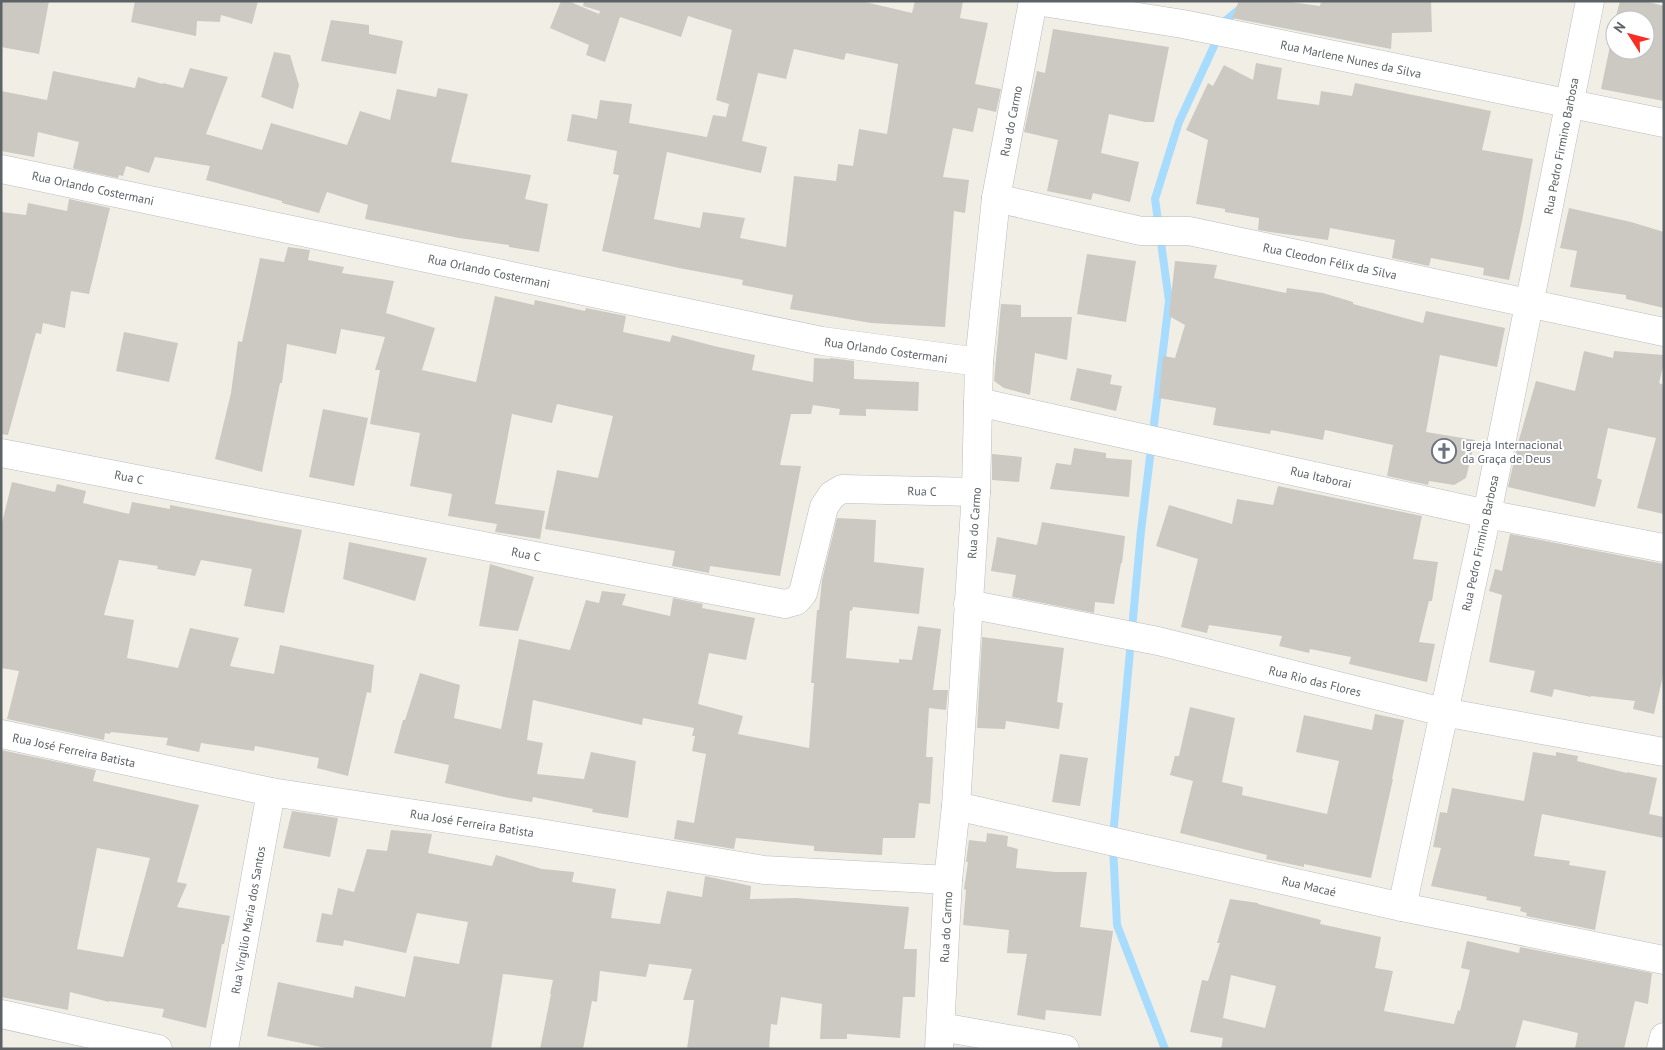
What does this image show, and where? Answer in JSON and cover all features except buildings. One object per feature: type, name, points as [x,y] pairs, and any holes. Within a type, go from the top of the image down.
[{"type":"street","name":"Rua Marlene Nunes da Silva","points":[[1035,1],[1183,24],[1664,123]]},
{"type":"street","name":"Rua do Carmo","points":[[940,1038],[948,880],[956,806],[976,492],[978,362],[996,198],[1035,1]]},
{"type":"street","name":"Rua Pedro Firmino Barbosa","points":[[1402,907],[1487,514],[1590,1]]},
{"type":"street","name":"Rua Orlando Costermani","points":[[1,169],[822,341],[978,362]]},
{"type":"street","name":"Rua Cleodon Félix da Silva","points":[[996,198],[1141,231],[1188,231],[1664,332]]},
{"type":"street","name":"Rua Itaborai","points":[[978,402],[1487,514],[1664,548]]},
{"type":"street","name":"Rua C","points":[[1,453],[785,604],[796,601],[803,594],[824,507],[832,495],[842,489],[976,492]]},
{"type":"street","name":"Rua Rio das Flores","points":[[968,604],[1158,641],[1443,712],[1664,752]]},
{"type":"street","name":"Rua José Ferreira Batista","points":[[1,734],[271,792],[764,870],[948,880]]},
{"type":"street","name":"Rua Virgílio Maria dos Santos","points":[[224,1049],[271,792]]},
{"type":"street","name":"Rua Macaé","points":[[956,806],[1402,907],[1664,960]]},
{"type":"street","points":[[1,1014],[158,1049]]},
{"type":"street","points":[[1661,1049],[1664,1037]]},
{"type":"street","points":[[940,1038],[1065,1049]]},
{"type":"waterway","points":[[1113,836],[1141,531],[1169,301],[1155,199],[1179,122],[1226,20],[1242,7]]},
{"type":"waterway","points":[[1113,847],[1117,925],[1165,1049]]},
{"type":"place","name":"Igreja Internacional da Graça de Deus","points":[[1444,451]]}]
